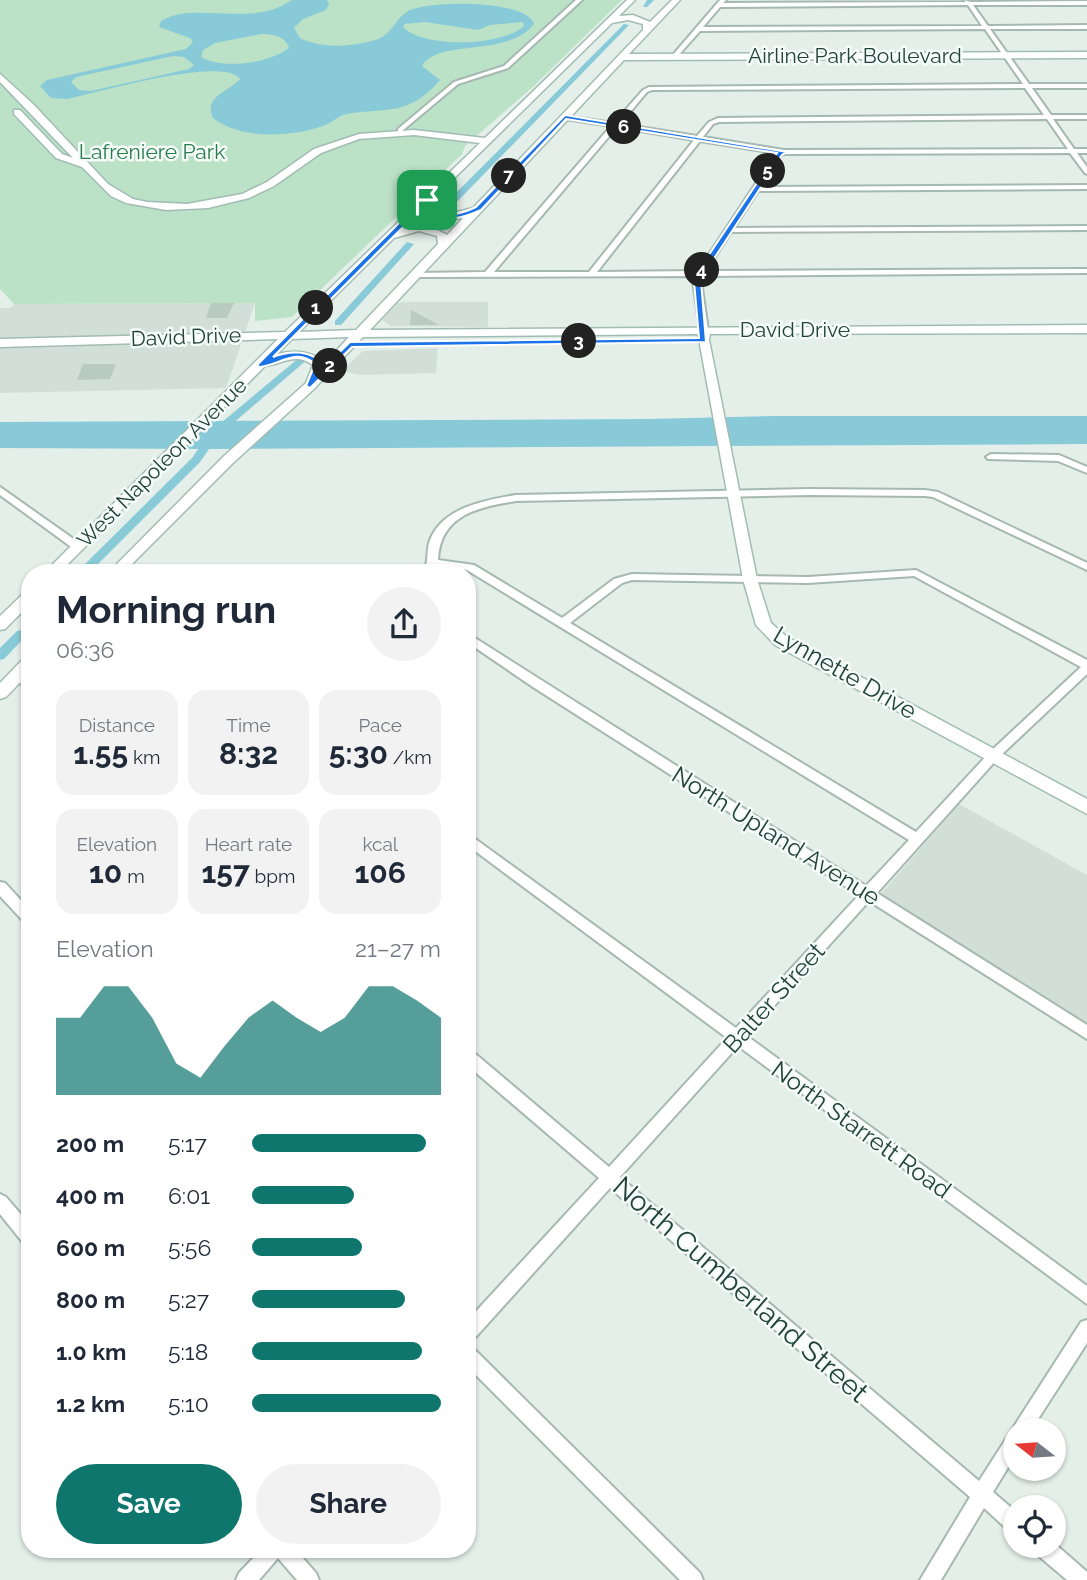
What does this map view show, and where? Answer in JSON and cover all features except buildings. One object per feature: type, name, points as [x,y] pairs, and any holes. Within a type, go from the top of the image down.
[{"type":"main road","points":[[629,2],[629,9],[643,13],[673,3]]},
{"type":"main road","name":"West Napoleon Avenue","points":[[60,564],[316,308],[629,2]]},
{"type":"main road","name":"West Napoleon Avenue","points":[[124,564],[229,459],[310,386],[673,3]]},
{"type":"main road","points":[[608,22],[625,17],[639,18],[647,23],[647,31]]},
{"type":"main road","name":"Airline Park Boulevard","points":[[624,57],[1087,55]]},
{"type":"main road","points":[[0,77],[114,193],[168,206],[230,200],[259,191],[309,154],[326,145],[370,134],[400,130],[487,141]]},
{"type":"main road","points":[[9,103],[59,156],[87,167]]},
{"type":"main road","points":[[427,200],[425,212],[442,218],[464,216],[478,208]]},
{"type":"main road","points":[[388,238],[411,228],[429,228],[442,234],[444,246]]},
{"type":"main road","points":[[316,308],[318,317],[324,324],[332,326],[360,324],[377,315]]},
{"type":"main road","name":"David Drive","points":[[955,334],[1087,329]]},
{"type":"main road","name":"David Drive","points":[[0,342],[286,339],[360,334],[955,334],[1087,337]]},
{"type":"main road","name":"David Drive","points":[[286,339],[350,345],[704,335]]},
{"type":"main road","name":"Lynnette Drive","points":[[704,335],[750,579],[764,625],[780,641],[1087,807]]},
{"type":"main road","points":[[260,366],[284,355],[297,354],[313,358],[319,364],[310,386]]},
{"type":"main road","points":[[1,623],[21,604]]},
{"type":"main road","points":[[1,623],[21,620]]},
{"type":"main road","points":[[0,693],[21,682]]},
{"type":"street","points":[[400,130],[456,83],[506,67],[579,0]]},
{"type":"street","points":[[674,57],[721,2],[1087,3]]},
{"type":"street","points":[[968,2],[1087,172]]},
{"type":"street","points":[[699,29],[1087,27]]},
{"type":"street","points":[[487,275],[614,125],[645,91],[653,88],[1087,86]]},
{"type":"street","points":[[565,117],[784,152],[1087,151]]},
{"type":"street","points":[[591,274],[711,122],[1087,117]]},
{"type":"street","points":[[704,335],[697,281],[700,274],[779,154],[784,152]]},
{"type":"street","points":[[755,189],[1087,187]]},
{"type":"street","points":[[729,229],[1087,229]]},
{"type":"street","points":[[416,275],[1087,271]]},
{"type":"street","points":[[991,457],[1059,458],[1087,470]]},
{"type":"street","points":[[0,490],[78,547]]},
{"type":"street","points":[[432,564],[436,538],[448,522],[471,510],[516,498],[822,492],[935,494],[1087,567]]},
{"type":"street","points":[[476,571],[917,839]]},
{"type":"street","points":[[563,623],[618,581],[632,577],[808,580],[916,573],[1087,666]]},
{"type":"street","name":"North Upland Avenue","points":[[476,644],[1087,1033]]},
{"type":"street","name":"Balter Street","points":[[476,1324],[994,755],[1087,666]]},
{"type":"street","name":"North Starrett Road","points":[[476,845],[1087,1296]]},
{"type":"street","points":[[0,887],[21,909]]},
{"type":"street","name":"North Cumberland Street","points":[[476,1064],[1003,1513]]},
{"type":"street","points":[[0,1202],[21,1227]]},
{"type":"street","points":[[1029,1418],[1087,1328]]},
{"type":"street","points":[[476,1363],[693,1580]]},
{"type":"street","points":[[930,1580],[1003,1458]]},
{"type":"street","points":[[246,1580],[266,1558]]},
{"type":"street","points":[[290,1558],[309,1580]]},
{"type":"street","points":[[1056,1558],[1082,1580]]},
{"type":"shaded area","points":[[488,302],[488,327],[390,326],[382,320],[398,303]]},
{"type":"shaded area","points":[[255,303],[226,388],[0,393],[0,308],[11,308],[14,304]]},
{"type":"shaded area","points":[[438,348],[436,373],[359,375],[342,371],[363,351]]},
{"type":"shaded area","points":[[959,804],[1087,875],[1087,1030],[879,896]]},
{"type":"green space","name":"Lafreniere Park","points":[[0,0],[622,0],[534,86],[465,146],[462,154],[292,317],[255,321],[255,303],[14,304],[0,289]]},
{"type":"water","points":[[292,0],[327,0],[329,3],[326,10],[303,19],[294,28],[300,38],[327,45],[357,44],[381,38],[410,10],[439,5],[498,6],[528,16],[534,24],[508,41],[442,52],[430,58],[422,66],[440,80],[418,100],[407,105],[344,115],[310,130],[282,134],[238,130],[213,118],[211,104],[214,99],[240,79],[229,73],[186,73],[67,99],[51,98],[40,86],[47,80],[186,49],[193,42],[190,38],[159,27],[161,21],[175,15],[259,13]],"holes":[[[425,22],[478,30],[490,25],[523,22],[524,26],[499,38],[464,42],[428,39],[403,27],[405,24]],[[265,34],[282,38],[289,48],[270,58],[246,63],[221,63],[201,57],[203,50],[215,43]],[[173,56],[184,57],[194,65],[189,69],[91,91],[79,90],[71,82],[76,77]]]},
{"type":"water","points":[[1087,416],[1087,444],[0,448],[0,422]]},
{"type":"waterway","points":[[645,6],[651,0]]},
{"type":"waterway","points":[[448,206],[626,25]]},
{"type":"waterway","points":[[338,323],[410,244]]},
{"type":"waterway","points":[[91,564],[196,460],[214,434],[303,359]]},
{"type":"waterway","points":[[0,656],[21,634]]},
{"type":"route","points":[[565,117],[784,152],[779,154],[700,274],[697,281],[703,340],[461,341],[350,345],[310,386],[319,364],[313,358],[297,354],[284,355],[260,366],[427,200],[425,212],[442,218],[464,216],[478,208],[565,117]]}]
